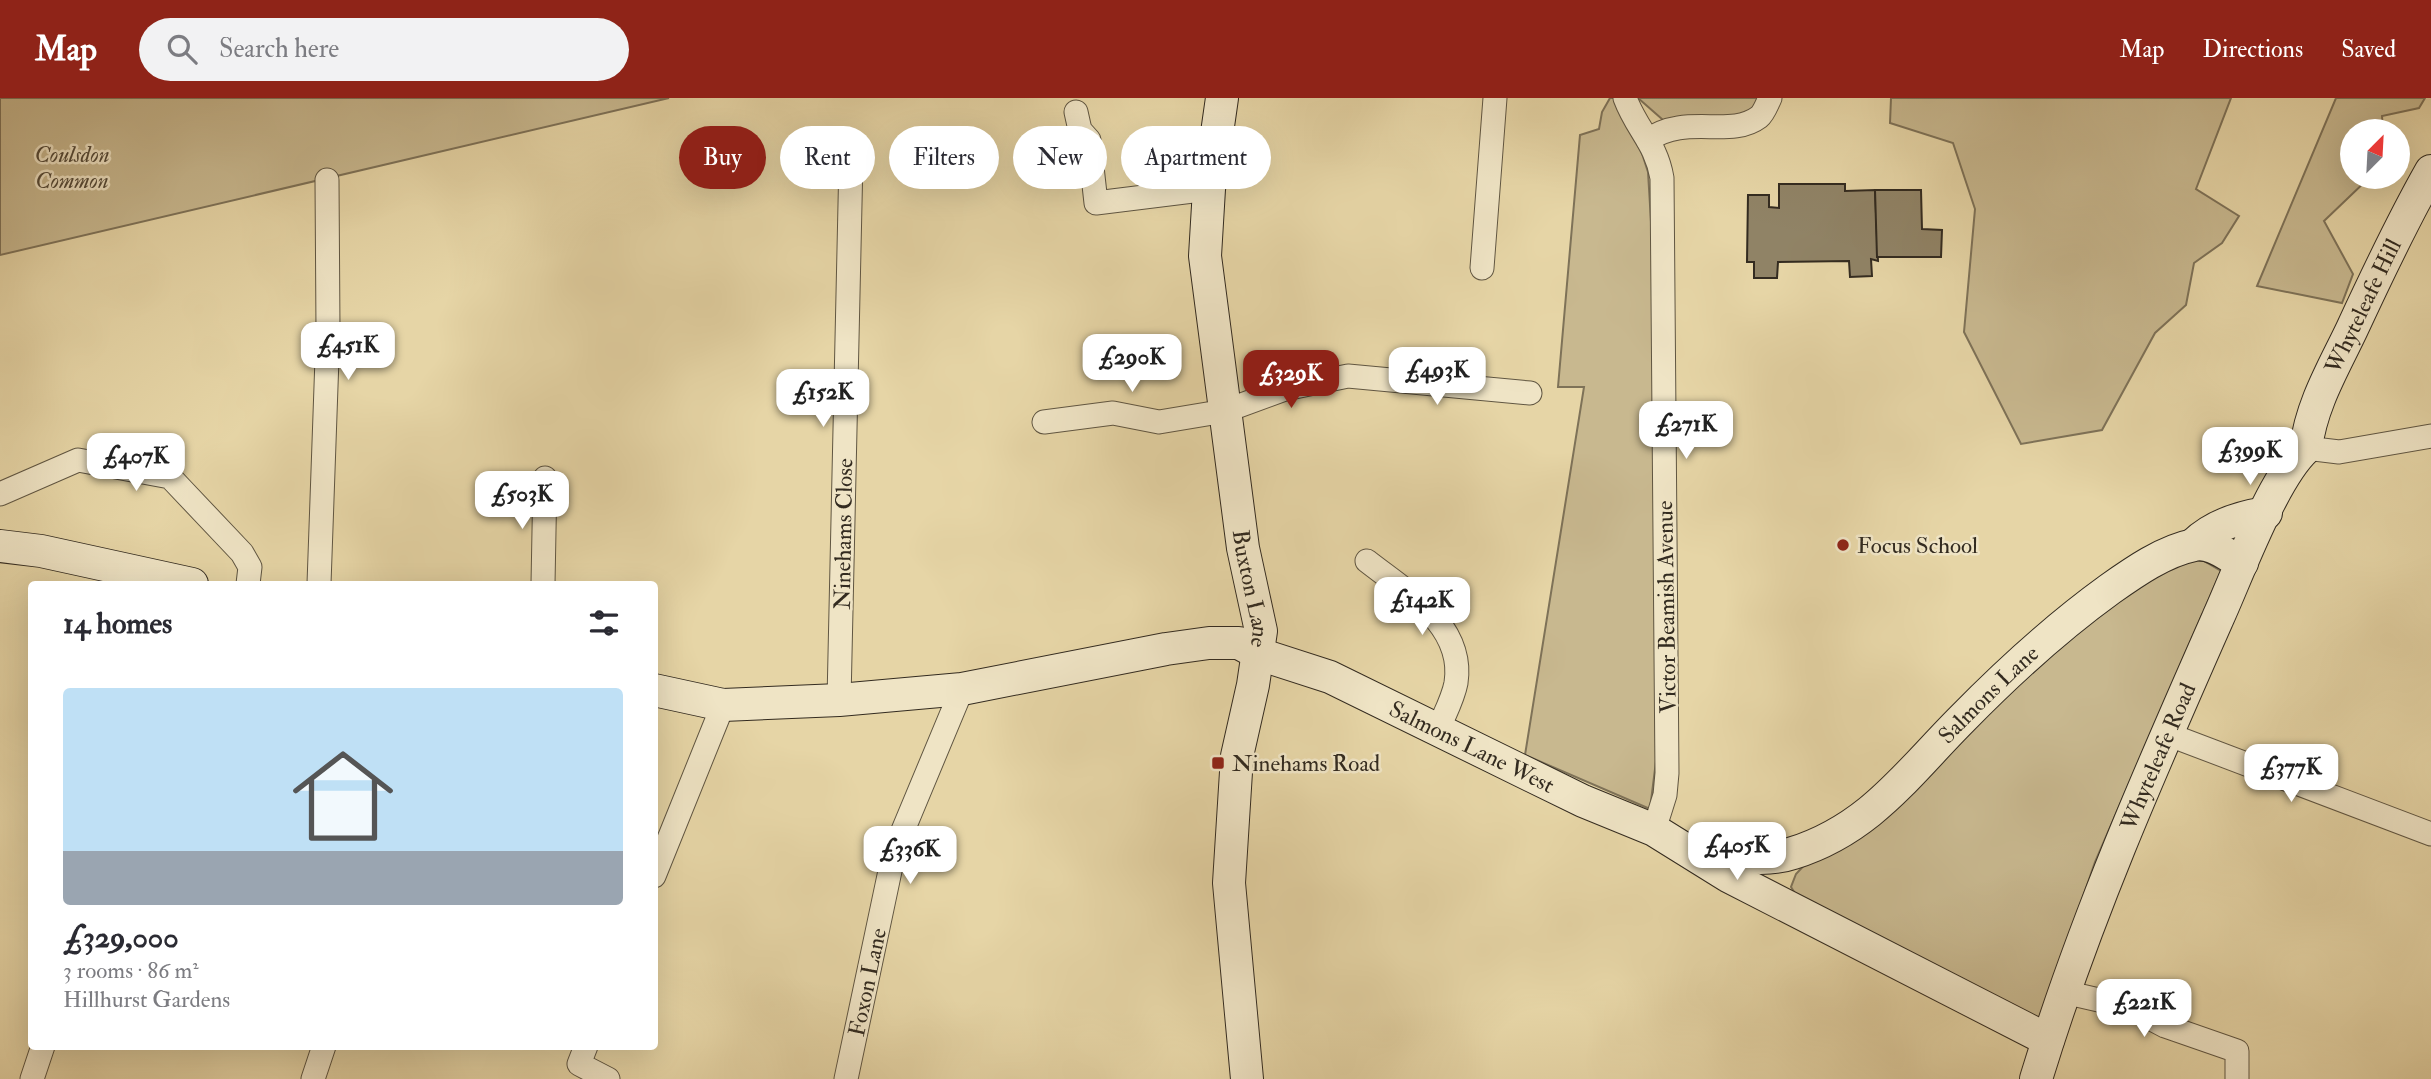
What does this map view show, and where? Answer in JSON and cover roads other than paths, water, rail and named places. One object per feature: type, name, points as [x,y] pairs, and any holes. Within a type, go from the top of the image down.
[{"type":"street","name":"Buxton Lane","points":[[1218,126],[1222,98]]},
{"type":"street","points":[[1482,268],[1495,98]]},
{"type":"street","name":"Victor Beamish Avenue","points":[[1625,98],[1631,115],[1658,155],[1662,178],[1667,773],[1665,795],[1654,830]]},
{"type":"street","points":[[1648,140],[1671,127],[1741,125],[1761,116],[1770,98]]},
{"type":"street","points":[[1076,112],[1080,130],[1088,140],[1096,203],[1209,189]]},
{"type":"street","name":"Whyteleafe Hill","points":[[2306,448],[2309,425],[2326,382],[2403,221],[2431,171]]},
{"type":"street","points":[[318,581],[328,330],[327,180]]},
{"type":"street","name":"Ninehams Close","points":[[839,700],[850,189]]},
{"type":"street","name":"Buxton Lane","points":[[1209,189],[1205,256],[1243,548],[1261,631],[1259,654],[1237,756],[1229,883],[1247,1079]]},
{"type":"street","points":[[1044,422],[1113,413],[1158,422],[1225,411],[1285,389],[1348,376],[1530,393]]},
{"type":"street","points":[[2306,448],[2339,452],[2431,436]]},
{"type":"street","name":"Whyteleafe Road","points":[[2036,1079],[2102,887],[2167,734],[2266,513],[2294,459],[2306,448]]},
{"type":"street","points":[[0,494],[78,460],[170,477],[242,553],[250,567],[248,581]]},
{"type":"street","points":[[542,581],[545,478]]},
{"type":"street","name":"Salmons Lane","points":[[1792,854],[1834,837],[1891,796],[2027,654],[2140,567],[2194,544],[2208,530],[2246,516],[2266,513]]},
{"type":"street","points":[[2194,544],[2209,545],[2242,563]]},
{"type":"street","points":[[0,546],[41,551],[178,581]]},
{"type":"street","points":[[1367,561],[1429,610],[1446,630],[1456,683],[1438,730]]},
{"type":"street","points":[[658,691],[723,705],[839,700],[962,689],[1209,643],[1239,643],[1259,654]]},
{"type":"street","name":"Salmons Lane West","points":[[1259,654],[1330,677],[1583,801],[1654,830],[1682,845],[1699,861],[2048,1040]]},
{"type":"street","name":"Foxon Lane","points":[[846,1079],[894,852],[962,689]]},
{"type":"street","points":[[658,866],[723,705]]},
{"type":"street","points":[[2167,734],[2431,834]]},
{"type":"street","name":"Salmons Lane West","points":[[1682,845],[1763,859],[1792,854]]},
{"type":"street","points":[[1783,902],[1780,889],[1783,872],[1792,854]]},
{"type":"street","points":[[2064,992],[2129,1007],[2165,1026],[2237,1051],[2237,1079]]},
{"type":"street","points":[[32,1079],[42,1050]]},
{"type":"street","points":[[313,1079],[323,1050]]},
{"type":"street","points":[[584,1050],[579,1064],[608,1079]]},
{"type":"place","name":"Focus School","points":[[1843,545]]},
{"type":"place","name":"Ninehams Road","points":[[1218,763]]},
{"type":"park label","name":"Coulsdon Common","points":[[72,167]]}]
